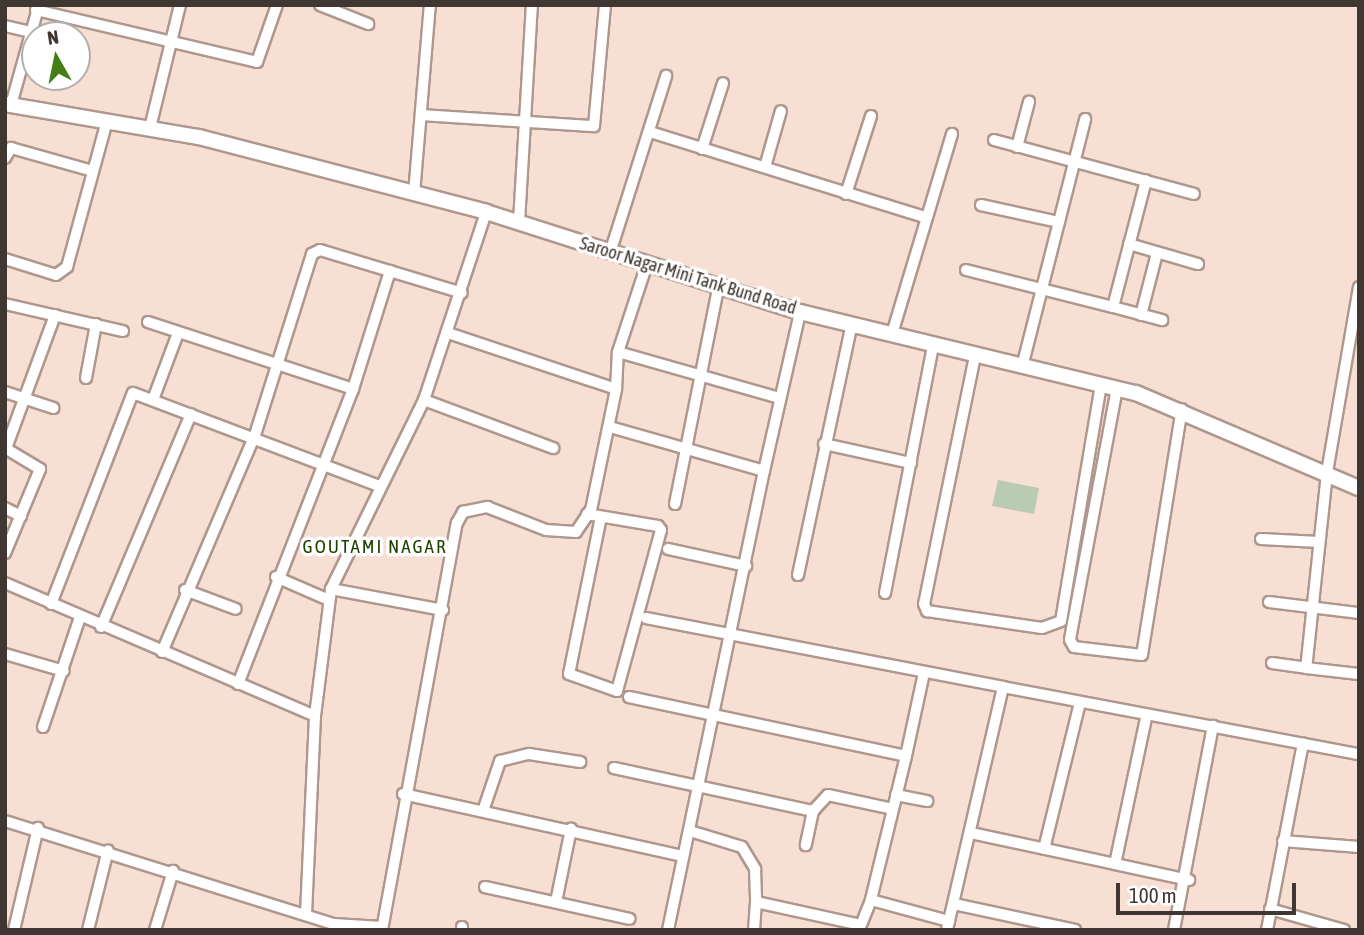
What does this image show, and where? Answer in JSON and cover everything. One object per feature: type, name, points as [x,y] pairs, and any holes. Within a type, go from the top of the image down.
[{"type":"main road","name":"Saroor Nagar Mini Tank Bund Road","points":[[8,104],[150,128],[486,212],[800,312],[1117,388],[1182,409],[1359,488]]},
{"type":"street","points":[[150,128],[169,41],[180,5]]},
{"type":"street","points":[[38,8],[257,62],[277,5]]},
{"type":"street","points":[[320,5],[368,24]]},
{"type":"street","points":[[414,194],[430,5]]},
{"type":"street","points":[[519,222],[532,5]]},
{"type":"street","points":[[422,115],[594,126],[605,5]]},
{"type":"street","points":[[8,104],[21,61]]},
{"type":"street","points":[[610,253],[666,76]]},
{"type":"street","points":[[702,149],[723,83]]},
{"type":"street","points":[[1017,147],[1029,102]]},
{"type":"street","points":[[765,167],[781,111]]},
{"type":"street","points":[[846,194],[871,116]]},
{"type":"street","points":[[1022,367],[1039,288],[1085,119]]},
{"type":"street","points":[[5,259],[62,274],[107,121]]},
{"type":"street","points":[[649,132],[924,217]]},
{"type":"street","points":[[892,334],[924,217],[952,134]]},
{"type":"street","points":[[994,140],[1194,194]]},
{"type":"street","points":[[5,158],[12,148],[93,171]]},
{"type":"street","points":[[1113,307],[1146,180]]},
{"type":"street","points":[[981,205],[1059,222]]},
{"type":"street","points":[[306,914],[315,716],[331,589],[377,485],[424,400],[462,293],[486,212]]},
{"type":"street","points":[[1129,244],[1198,264]]},
{"type":"street","points":[[162,652],[186,590],[255,435],[316,251],[462,293]]},
{"type":"street","points":[[1141,315],[1157,253]]},
{"type":"street","points":[[583,523],[610,426],[618,352],[647,264]]},
{"type":"street","points":[[966,270],[1162,320]]},
{"type":"street","points":[[238,684],[276,577],[353,389],[390,271]]},
{"type":"street","points":[[1306,668],[1327,473],[1359,287]]},
{"type":"street","points":[[675,504],[688,450],[698,378],[718,288]]},
{"type":"street","points":[[5,304],[123,331]]},
{"type":"street","points":[[667,930],[701,787],[764,471],[800,312]]},
{"type":"street","points":[[5,553],[40,469],[6,449],[29,399],[55,315]]},
{"type":"street","points":[[148,322],[279,368],[353,389]]},
{"type":"street","points":[[86,378],[96,324]]},
{"type":"street","points":[[798,575],[824,444],[852,324]]},
{"type":"street","points":[[448,332],[616,388]]},
{"type":"street","points":[[154,397],[178,333]]},
{"type":"street","points":[[885,593],[933,345]]},
{"type":"street","points":[[618,352],[698,378],[780,398]]},
{"type":"street","points":[[975,356],[924,604],[928,611],[1042,628],[1061,621],[1101,385]]},
{"type":"street","points":[[1117,388],[1070,639],[1074,647],[1142,655],[1182,409]]},
{"type":"street","points":[[5,392],[53,408]]},
{"type":"street","points":[[51,604],[127,399],[133,393],[154,397],[191,414],[255,435],[377,485]]},
{"type":"street","points":[[424,400],[553,448]]},
{"type":"street","points":[[101,627],[191,414]]},
{"type":"street","points":[[610,426],[764,471]]},
{"type":"street","points":[[824,444],[911,463]]},
{"type":"street","points":[[5,821],[38,828],[108,850],[306,914],[334,927],[382,929],[403,794],[463,512],[487,507],[546,530],[583,523],[661,530],[617,691],[569,674],[599,526]]},
{"type":"street","points":[[5,508],[21,516]]},
{"type":"street","points":[[583,523],[599,526]]},
{"type":"street","points":[[1261,539],[1319,542]]},
{"type":"street","points":[[668,549],[746,566]]},
{"type":"street","points":[[276,577],[329,600]]},
{"type":"street","points":[[5,583],[101,627],[315,716]]},
{"type":"street","points":[[331,589],[443,610]]},
{"type":"street","points":[[186,590],[236,609]]},
{"type":"street","points":[[1269,602],[1359,613]]},
{"type":"street","points":[[43,727],[80,617]]},
{"type":"street","points":[[646,618],[1359,754]]},
{"type":"street","points":[[5,654],[64,671]]},
{"type":"street","points":[[1272,663],[1359,674]]},
{"type":"street","points":[[756,902],[861,925],[871,900],[924,673]]},
{"type":"street","points":[[871,900],[948,925],[1003,687]]},
{"type":"street","points":[[629,697],[713,718],[906,757]]},
{"type":"street","points":[[1044,849],[1080,702]]},
{"type":"street","points":[[1115,864],[1147,714]]},
{"type":"street","points":[[1174,930],[1189,880],[1213,726]]},
{"type":"street","points":[[1267,930],[1303,743]]},
{"type":"street","points":[[483,811],[500,761],[529,754],[580,762]]},
{"type":"street","points":[[614,768],[813,811]]},
{"type":"street","points":[[403,794],[683,856]]},
{"type":"street","points":[[806,845],[813,811],[828,795],[893,809]]},
{"type":"street","points":[[896,795],[927,800]]},
{"type":"street","points":[[15,930],[38,828]]},
{"type":"street","points":[[556,902],[571,830]]},
{"type":"street","points":[[690,831],[742,847],[755,869],[754,930]]},
{"type":"street","points":[[971,833],[1189,880]]},
{"type":"street","points":[[1283,841],[1359,847]]},
{"type":"street","points":[[88,930],[108,850]]},
{"type":"street","points":[[155,930],[173,871]]},
{"type":"street","points":[[485,887],[630,919]]},
{"type":"street","points":[[954,904],[1075,930]]},
{"type":"street","points":[[1270,909],[1337,929]]},
{"type":"green space","points":[[998,480],[1039,488],[1034,514],[992,506]]},
{"type":"district","name":"GOUTAMI NAGAR","points":[[375,547]]}]
